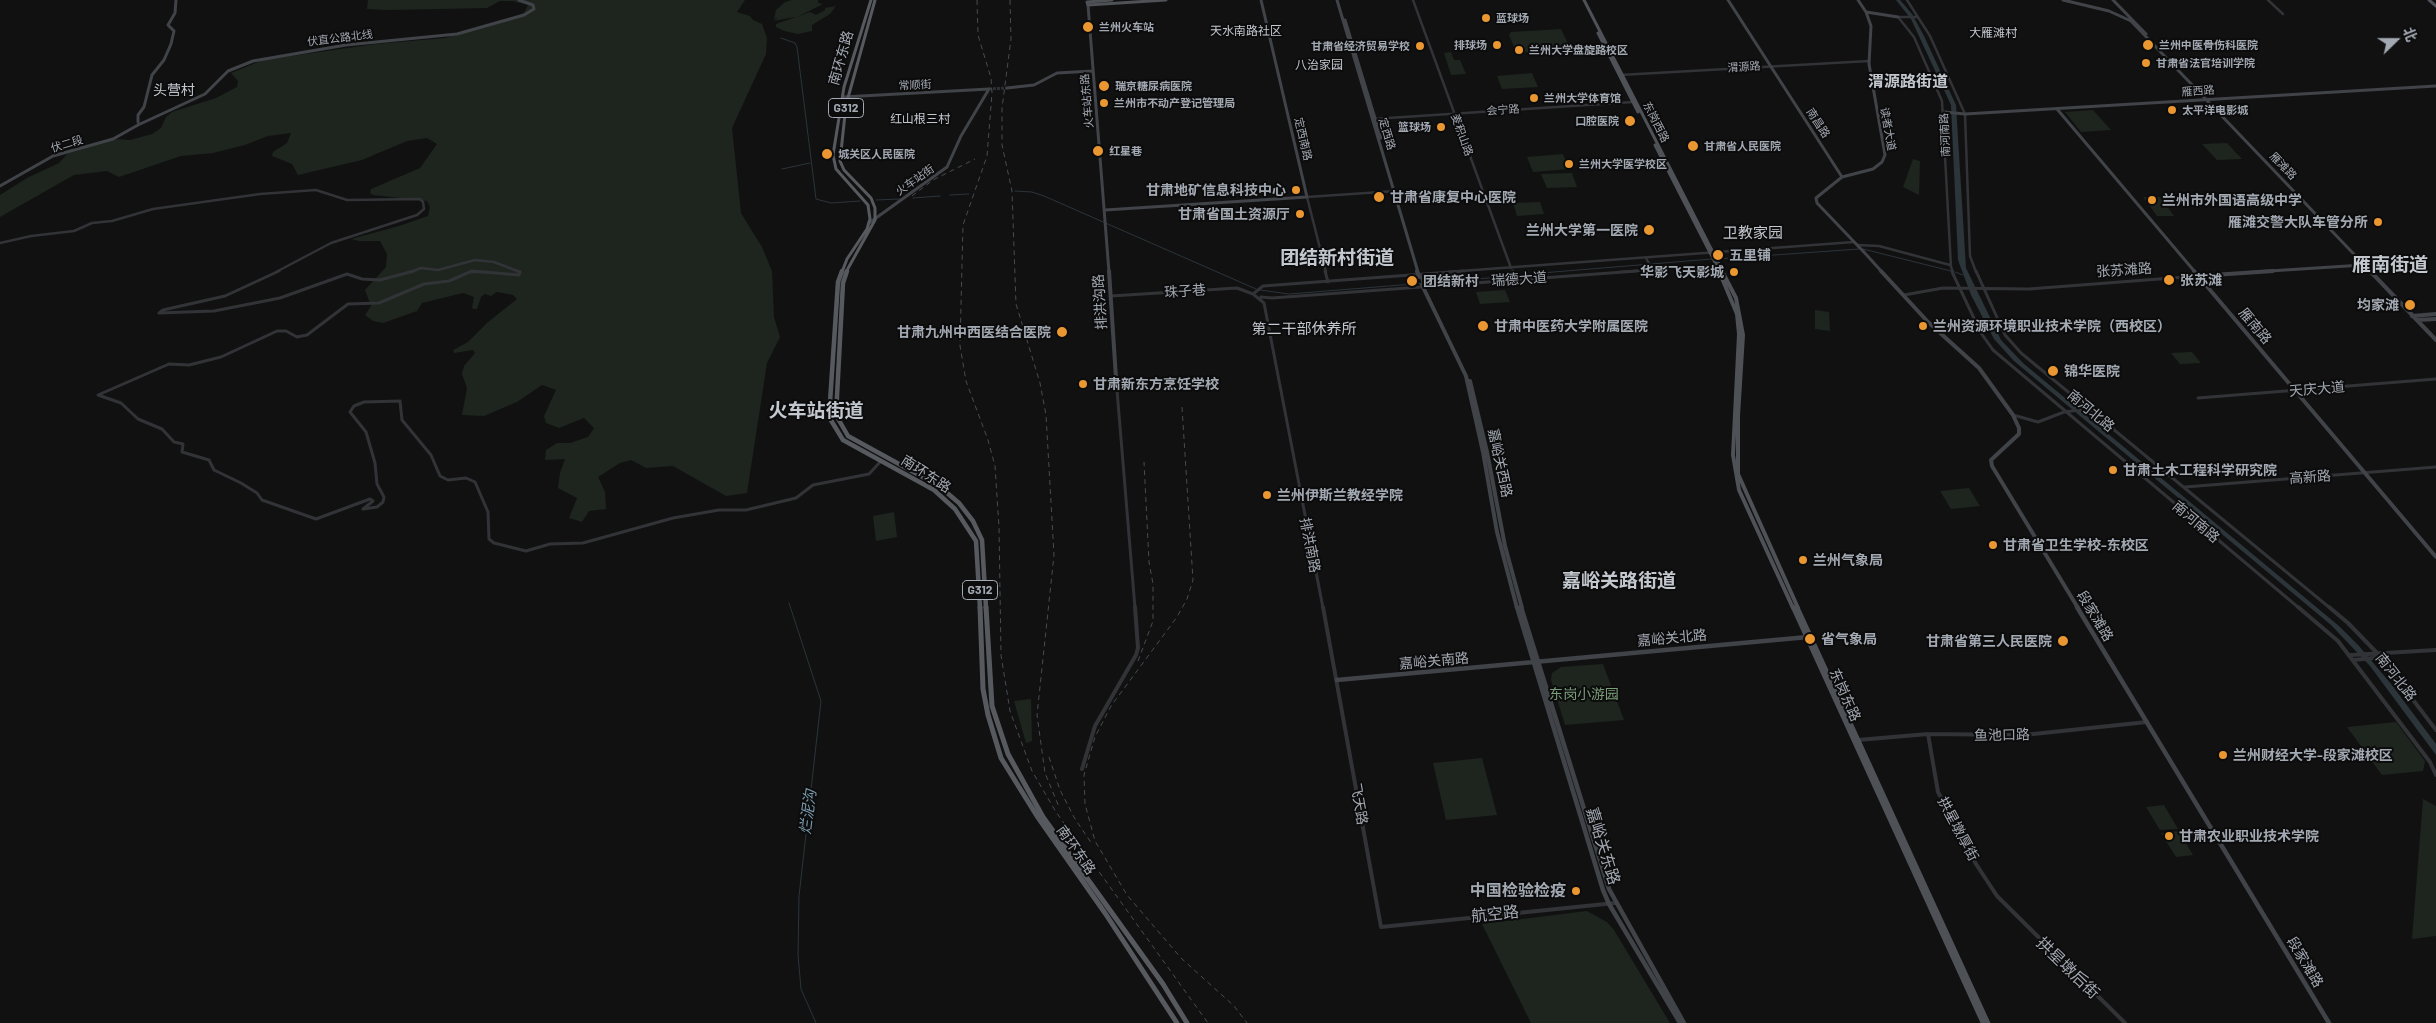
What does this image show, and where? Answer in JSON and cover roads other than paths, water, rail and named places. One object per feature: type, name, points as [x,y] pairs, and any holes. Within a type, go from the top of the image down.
[{"type":"highway","name":"南环东路","points":[[871,0],[842,97],[833,162],[868,205],[869,223],[847,259],[838,282],[828,408],[830,417],[838,435],[934,490],[955,509],[976,541],[979,564],[983,688],[988,715],[1002,758],[1037,816],[1110,921],[1177,1023]]},
{"type":"highway","name":"南环东路","points":[[875,0],[848,97],[840,163],[871,198],[875,208],[875,220],[846,272],[843,283],[836,415],[848,436],[939,486],[959,503],[972,522],[982,540],[985,566],[988,660],[992,706],[1008,754],[1044,817],[1163,984],[1187,1023]]},
{"type":"main road","points":[[138,124],[138,118],[144,107],[152,75],[164,60],[171,44],[174,31],[168,25],[174,16],[176,0]]},
{"type":"main road","name":"伏直公路北线","points":[[138,124],[205,94],[228,71],[253,61],[346,45],[457,34],[524,15],[534,10],[532,5],[519,0]]},
{"type":"main road","points":[[1087,2],[1166,0]]},
{"type":"main road","name":"定西南路","points":[[1261,0],[1307,197]]},
{"type":"main road","name":"定西路","points":[[1338,0],[1420,276]]},
{"type":"main road","name":"东岗西路","points":[[1582,0],[1711,254]]},
{"type":"main road","name":"南昌路","points":[[1728,0],[1842,177]]},
{"type":"main road","name":"读者大道","points":[[1842,177],[1873,169],[1882,162],[1885,155],[1874,101],[1869,61],[1872,34],[1866,12],[1858,0]]},
{"type":"main road","points":[[2063,0],[2109,11],[2116,10],[2119,7]]},
{"type":"main road","name":"雁滩路","points":[[2113,0],[2205,99]]},
{"type":"main road","points":[[2431,0],[2436,4]]},
{"type":"main road","name":"火车站东路","points":[[1087,2],[1106,224]]},
{"type":"main road","name":"雁滩路","points":[[2109,11],[2128,19],[2436,338]]},
{"type":"main road","points":[[1866,12],[1898,17]]},
{"type":"main road","points":[[1007,88],[1034,85],[1053,74],[1093,71]]},
{"type":"main road","name":"东岗西路","points":[[1620,75],[1711,254]]},
{"type":"main road","name":"雁西路","points":[[1944,112],[1965,114],[2436,86]]},
{"type":"main road","name":"常顺街","points":[[842,97],[989,89]]},
{"type":"main road","name":"火车站街","points":[[869,223],[947,166],[961,136],[989,89]]},
{"type":"main road","name":"雁南路","points":[[2057,109],[2436,558]]},
{"type":"main road","name":"伏二段","points":[[0,186],[53,156],[113,139],[138,124]]},
{"type":"main road","points":[[1842,177],[1816,198],[1817,203],[1857,245]]},
{"type":"main road","points":[[1105,210],[1307,197]]},
{"type":"main road","name":"排洪沟路","points":[[1106,224],[1116,378]]},
{"type":"main road","name":"段家滩路","points":[[1857,245],[1928,322],[1979,368],[2013,415],[2020,434],[1991,460],[1992,466],[2329,1023]]},
{"type":"main road","name":"东岗东路","points":[[1711,254],[1736,298],[1742,326],[1738,416],[1738,474],[1855,741],[1984,1023]]},
{"type":"main road","name":"张苏滩路","points":[[2198,276],[2364,264]]},
{"type":"main road","name":"嘉峪关西路","points":[[1420,276],[1423,286],[1460,361],[1467,381],[1497,532],[1533,663]]},
{"type":"main road","name":"嘉峪关西路","points":[[1423,286],[1462,361],[1471,386],[1488,452],[1504,546],[1522,613],[1540,662]]},
{"type":"main road","points":[[2414,315],[2436,314]]},
{"type":"main road","points":[[2418,320],[2436,319]]},
{"type":"main road","name":"嘉峪关北路","points":[[1533,663],[1809,637]]},
{"type":"main road","name":"嘉峪关东路","points":[[1540,662],[1608,890],[1684,1023]]},
{"type":"main road","name":"嘉峪关东路","points":[[1533,663],[1609,904],[1680,1023]]},
{"type":"main road","name":"嘉峪关南路","points":[[1337,680],[1533,663]]},
{"type":"main road","name":"东岗东路","points":[[1855,741],[1988,1023]]},
{"type":"street","name":"麦积山路","points":[[1413,0],[1515,278]]},
{"type":"street","name":"南河北路","points":[[1906,0],[1930,36],[1965,114],[1969,247],[1973,265],[1982,288],[2012,344],[2085,409],[2348,623],[2380,655],[2436,730]]},
{"type":"street","points":[[2268,0],[2282,14]]},
{"type":"street","points":[[1898,17],[1917,17]]},
{"type":"street","name":"南河南路","points":[[1898,17],[1914,37],[1942,101],[1950,266],[1980,333],[1993,350],[2064,412],[2323,628],[2356,660],[2430,762],[2436,774]]},
{"type":"street","name":"渭源路","points":[[1620,75],[1770,65],[1869,61]]},
{"type":"street","name":"会宁路","points":[[1374,119],[1633,102]]},
{"type":"street","points":[[0,243],[31,236],[74,231],[92,223],[112,221],[153,209],[260,194],[316,190],[348,200],[420,200],[423,202],[424,209],[417,215],[331,243],[283,269],[225,296],[163,310],[158,313],[214,311],[280,298],[317,283],[347,274],[362,279],[380,280],[407,274],[421,268],[438,270],[475,260],[494,262],[520,272],[519,275],[472,270],[449,281],[424,284],[379,302],[348,304],[307,335],[297,337],[286,331],[277,331],[221,357],[189,365],[169,364],[98,395],[121,403],[138,419],[162,429],[174,442],[183,444],[182,452],[209,460],[214,470],[241,483],[257,493],[262,500],[306,517],[316,519],[370,499],[373,499],[373,501],[363,509],[377,507],[383,502],[384,497],[377,484],[375,464],[366,432],[350,412],[354,406],[364,402],[400,400],[402,420],[431,455],[440,476],[448,480],[466,478],[475,482],[488,512],[490,539],[494,543],[526,551],[550,544],[583,543],[673,518],[718,510],[746,510],[796,498],[813,485],[868,474],[882,461]]},
{"type":"street","points":[[1307,197],[1395,191]]},
{"type":"street","name":"定西南路","points":[[1307,197],[1328,282]]},
{"type":"street","name":"瑞德大道","points":[[1254,294],[1258,289],[1328,282],[1646,258],[1857,245],[1879,246],[1950,266]]},
{"type":"street","points":[[1646,258],[1651,268]]},
{"type":"street","name":"瑞德大道","points":[[1258,296],[1272,298],[1717,264]]},
{"type":"street","name":"张苏滩路","points":[[1959,288],[2029,288],[2198,276]]},
{"type":"street","name":"珠子巷","points":[[1111,296],[1237,288],[1258,296]]},
{"type":"street","points":[[1904,296],[1933,290],[1959,288]]},
{"type":"street","name":"排洪南路","points":[[1258,296],[1264,302],[1274,350],[1337,680]]},
{"type":"street","points":[[1082,769],[1095,726],[1136,656],[1138,643],[1116,378]]},
{"type":"street","name":"天庆大道","points":[[2198,398],[2436,380]]},
{"type":"street","points":[[2013,415],[2038,422],[2064,412],[2085,409]]},
{"type":"street","name":"高新路","points":[[2184,488],[2436,467]]},
{"type":"street","points":[[2350,656],[2436,650]]},
{"type":"street","points":[[2356,660],[2373,658],[2380,655]]},
{"type":"street","name":"飞天路","points":[[1337,680],[1381,927]]},
{"type":"street","name":"鱼池口路","points":[[1855,741],[1928,734],[2024,736],[2147,722]]},
{"type":"street","name":"拱星墩厚街","points":[[1928,734],[1938,792],[1945,808],[1990,886],[2012,913]]},
{"type":"street","name":"航空路","points":[[1381,927],[1615,903]]},
{"type":"street","name":"拱星墩后街","points":[[2012,913],[2125,1023]]},
{"type":"waterway","points":[[781,38],[795,43],[797,47],[816,199],[831,203],[860,201]]},
{"type":"waterway","points":[[782,169],[810,163]]},
{"type":"waterway","points":[[1015,191],[1032,192],[1044,196],[1256,289]]},
{"type":"waterway","points":[[950,195],[969,194]]},
{"type":"waterway","points":[[913,198],[940,196]]},
{"type":"waterway","points":[[876,200],[900,199]]},
{"type":"waterway","points":[[1718,259],[1859,249]]},
{"type":"waterway","points":[[1863,249],[1951,271]]},
{"type":"waterway","points":[[1517,275],[1712,259]]},
{"type":"waterway","points":[[1955,272],[1963,275]]},
{"type":"waterway","points":[[1260,290],[1289,294],[1513,276]]},
{"type":"waterway","name":"烂泥沟","points":[[789,603],[821,701],[799,896],[798,955],[801,989],[816,1023]]},
{"type":"tunnel","points":[[989,89],[1007,88]]},
{"type":"railway","points":[[977,0],[978,35],[991,78],[992,93],[987,156],[963,225],[960,346],[966,381],[988,440],[995,466],[999,527],[1001,655],[1010,711],[1032,771],[1056,812],[1208,1023]]},
{"type":"railway","points":[[1010,0],[1011,39],[1002,108],[1002,145],[1012,191],[1016,304],[1040,383],[1046,415],[1054,555],[1037,715],[1045,773],[1059,807]]},
{"type":"railway","points":[[912,196],[933,180],[975,159]]},
{"type":"railway","points":[[1182,407],[1193,580],[1187,599],[1177,617],[1111,706],[1095,737],[1084,775],[1085,804],[1095,841],[1127,895],[1181,958],[1234,1006],[1247,1023]]},
{"type":"railway","points":[[1138,661],[1153,621],[1153,584],[1149,562],[1144,462]]},
{"type":"railway","points":[[1049,757],[1060,790],[1075,819],[1092,844]]},
{"type":"place","name":"蓝球场","points":[[1486,18]]},
{"type":"place","name":"兰州火车站","points":[[1088,27]]},
{"type":"place","name":"排球场","points":[[1497,45]]},
{"type":"place","name":"兰州中医骨伤科医院","points":[[2148,45]]},
{"type":"place","name":"甘肃省经济贸易学校","points":[[1420,46]]},
{"type":"place","name":"兰州大学盘旋路校区","points":[[1519,50]]},
{"type":"place","name":"甘肃省法官培训学院","points":[[2146,63]]},
{"type":"place","name":"瑞京糖尿病医院","points":[[1104,86]]},
{"type":"place","name":"兰州大学体育馆","points":[[1534,98]]},
{"type":"place","name":"兰州市不动产登记管理局","points":[[1104,103]]},
{"type":"place","name":"太平洋电影城","points":[[2172,110]]},
{"type":"place","name":"口腔医院","points":[[1630,121]]},
{"type":"place","name":"篮球场","points":[[1441,127]]},
{"type":"place","name":"甘肃省人民医院","points":[[1693,146]]},
{"type":"place","name":"红星巷","points":[[1098,151]]},
{"type":"place","name":"城关区人民医院","points":[[827,154]]},
{"type":"place","name":"兰州大学医学校区","points":[[1569,164]]},
{"type":"place","name":"甘肃地矿信息科技中心","points":[[1296,190]]},
{"type":"place","name":"甘肃省康复中心医院","points":[[1379,197]]},
{"type":"place","name":"兰州市外国语高级中学","points":[[2152,200]]},
{"type":"place","name":"甘肃省国土资源厅","points":[[1300,214]]},
{"type":"place","name":"雁滩交警大队车管分所","points":[[2378,222]]},
{"type":"place","name":"兰州大学第一医院","points":[[1649,230]]},
{"type":"place","name":"五里铺","points":[[1718,255]]},
{"type":"place","name":"华影飞天影城","points":[[1734,272]]},
{"type":"place","name":"张苏滩","points":[[2169,280]]},
{"type":"place","name":"团结新村","points":[[1412,281]]},
{"type":"place","name":"均家滩","points":[[2410,305]]},
{"type":"place","name":"甘肃中医药大学附属医院","points":[[1483,326]]},
{"type":"place","name":"兰州资源环境职业技术学院（西校区）","points":[[1923,326]]},
{"type":"place","name":"甘肃九州中西医结合医院","points":[[1062,332]]},
{"type":"place","name":"锦华医院","points":[[2053,371]]},
{"type":"place","name":"甘肃新东方烹饪学校","points":[[1083,384]]},
{"type":"place","name":"甘肃土木工程科学研究院","points":[[2113,470]]},
{"type":"place","name":"兰州伊斯兰教经学院","points":[[1267,495]]},
{"type":"place","name":"甘肃省卫生学校-东校区","points":[[1993,545]]},
{"type":"place","name":"兰州气象局","points":[[1803,560]]},
{"type":"place","name":"省气象局","points":[[1810,639]]},
{"type":"place","name":"甘肃省第三人民医院","points":[[2063,641]]},
{"type":"place","name":"兰州财经大学-段家滩校区","points":[[2223,755]]},
{"type":"place","name":"甘肃农业职业技术学院","points":[[2169,836]]},
{"type":"place","name":"中国检验检疫","points":[[1576,891]]},
{"type":"district","name":"天水南路社区","points":[[1246,31]]},
{"type":"district","name":"大雁滩村","points":[[1993,33]]},
{"type":"district","name":"八治家园","points":[[1319,65]]},
{"type":"district","name":"渭源路街道","points":[[1908,82]]},
{"type":"district","name":"头营村","points":[[174,90]]},
{"type":"district","name":"红山根三村","points":[[920,119]]},
{"type":"district","name":"卫教家园","points":[[1753,233]]},
{"type":"district","name":"团结新村街道","points":[[1337,258]]},
{"type":"district","name":"雁南街道","points":[[2390,265]]},
{"type":"district","name":"第二干部休养所","points":[[1304,329]]},
{"type":"district","name":"火车站街道","points":[[816,411]]},
{"type":"district","name":"嘉峪关路街道","points":[[1619,581]]},
{"type":"park label","name":"东岗小游园","points":[[1584,694]]}]
